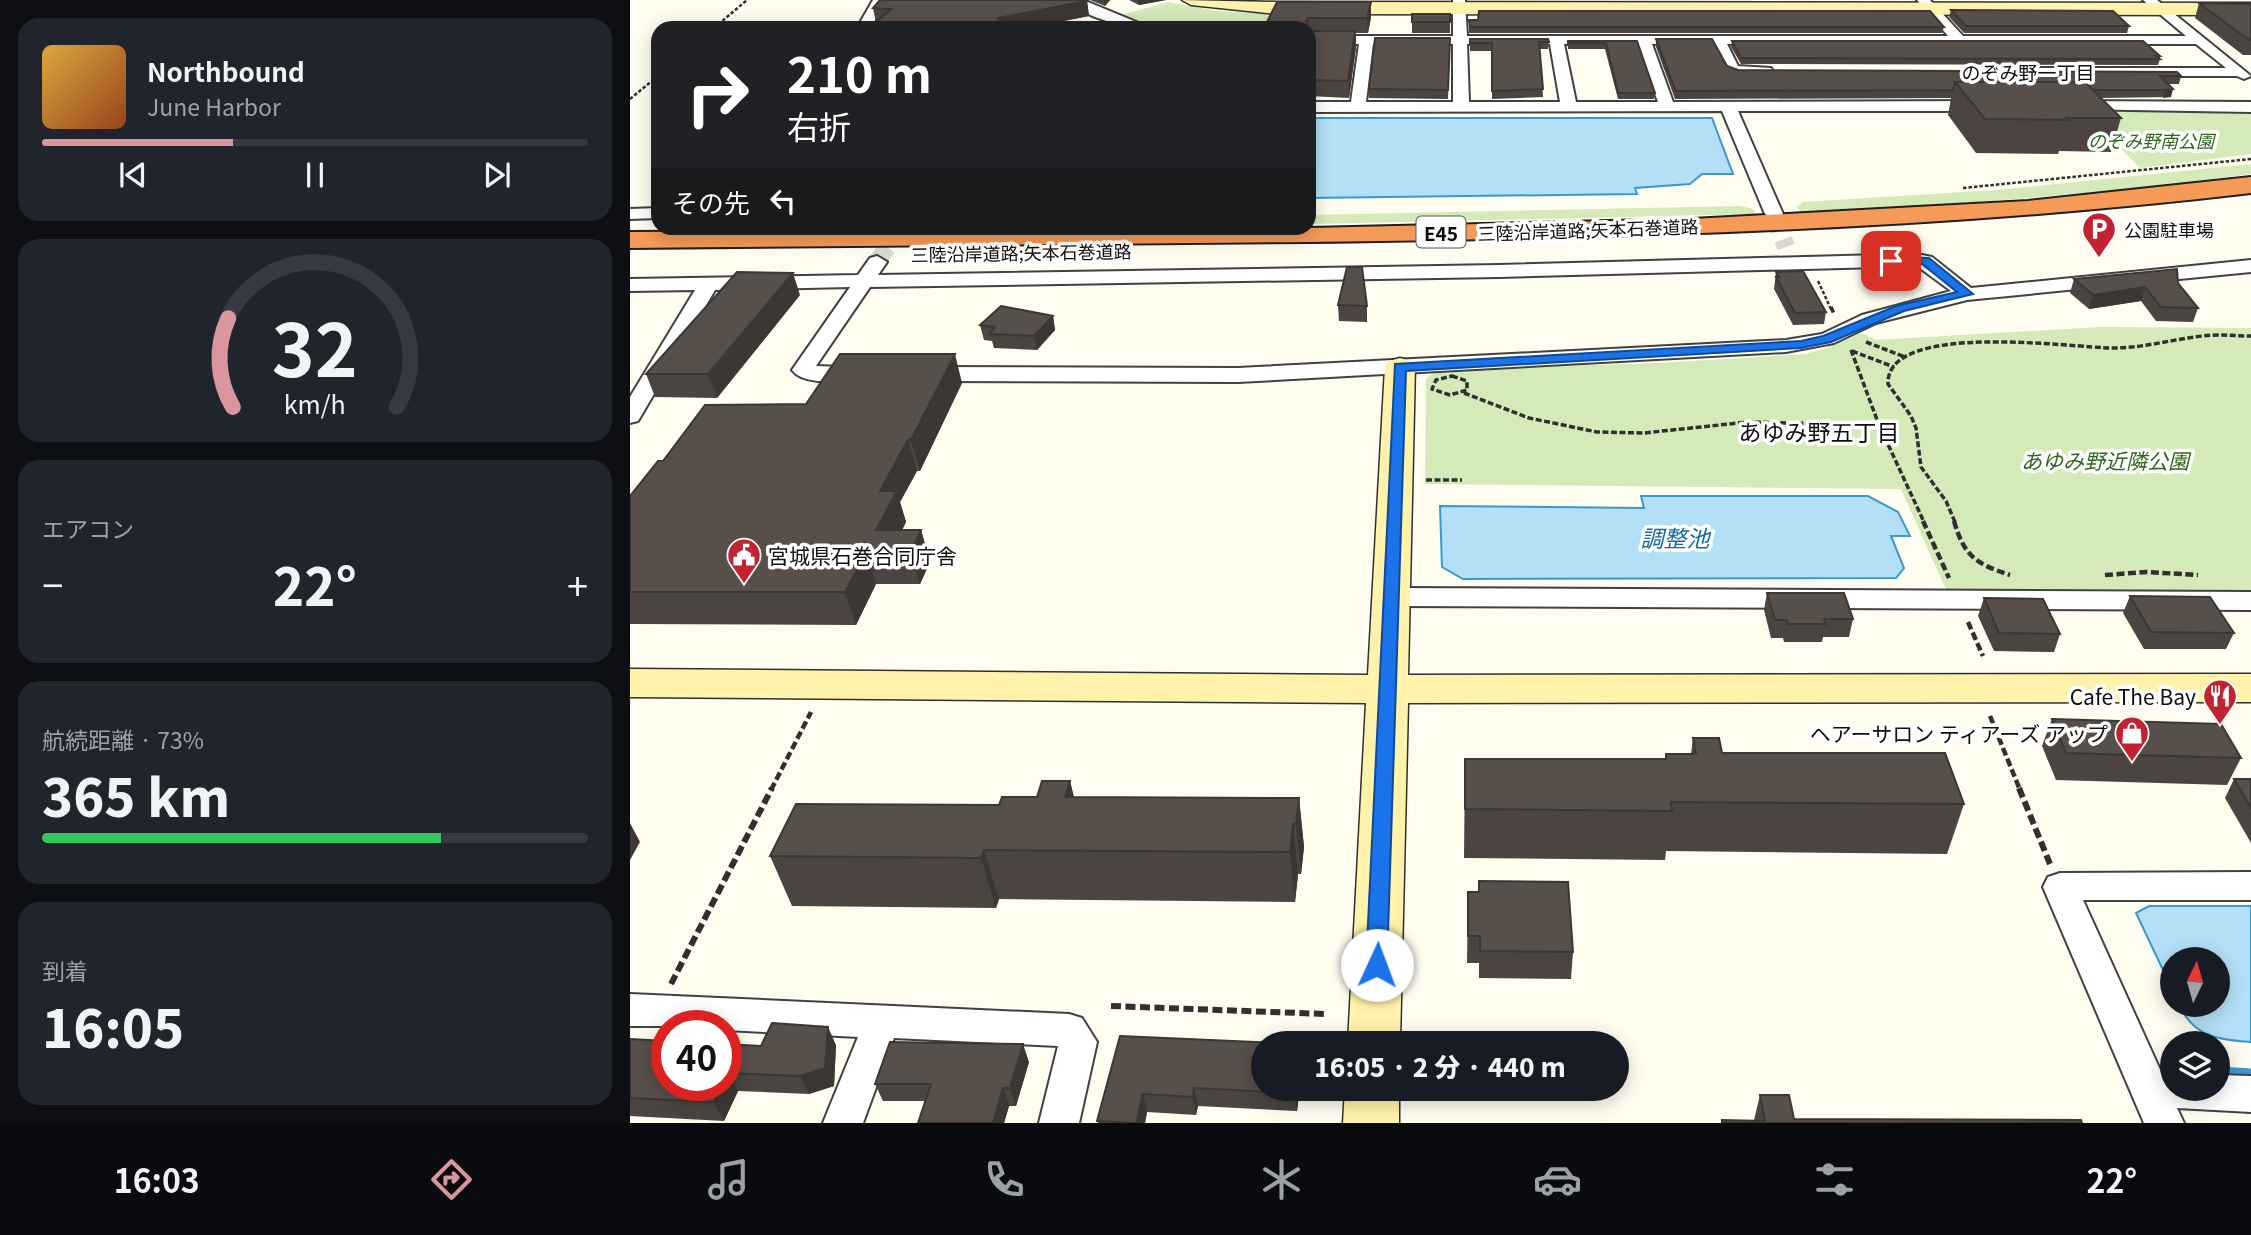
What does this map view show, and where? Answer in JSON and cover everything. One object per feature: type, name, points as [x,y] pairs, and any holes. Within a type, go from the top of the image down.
[{"type":"highway","name":"三陸沿岸道路;矢本石巻道路","points":[[1316,234],[1682,226],[1984,211],[2251,185]]},
{"type":"highway","name":"三陸沿岸道路;矢本石巻道路","points":[[630,255],[1276,250],[1684,242],[2010,224],[2251,200]]},
{"type":"highway","name":"三陸沿岸道路;矢本石巻道路","points":[[630,240],[1159,235]]},
{"type":"street","points":[[1191,0],[1246,8],[1459,4],[2155,4],[2251,9]]},
{"type":"street","points":[[1057,3],[1073,1],[1118,21]]},
{"type":"street","points":[[869,21],[882,2]]},
{"type":"street","points":[[1459,4],[1461,107]]},
{"type":"street","points":[[1927,4],[1958,39]]},
{"type":"street","points":[[2155,4],[2246,76]]},
{"type":"street","points":[[1316,40],[2200,40]]},
{"type":"street","points":[[1358,107],[1367,40]]},
{"type":"street","points":[[1556,40],[1569,107]]},
{"type":"street","points":[[1644,40],[1667,107]]},
{"type":"street","points":[[1718,40],[1733,70],[1779,71]]},
{"type":"street","points":[[2014,72],[2246,76]]},
{"type":"street","points":[[1316,107],[2005,106]]},
{"type":"street","points":[[2058,106],[2251,107]]},
{"type":"street","points":[[1728,107],[1774,214]]},
{"type":"street","points":[[630,214],[651,213]]},
{"type":"street","points":[[630,285],[864,282],[1796,259],[1925,261],[1967,294]]},
{"type":"street","points":[[877,262],[803,370],[811,373],[880,373]]},
{"type":"street","points":[[907,373],[1238,375],[1786,346],[1817,341],[1851,342],[1870,319],[1900,309],[1967,294],[2251,266]]},
{"type":"street","points":[[630,416],[708,285]]},
{"type":"street","points":[[1374,1031],[1400,367]]},
{"type":"street","points":[[1392,597],[1960,602],[2251,601]]},
{"type":"street","points":[[630,683],[1387,689],[2251,688]]},
{"type":"street","points":[[2251,886],[2060,887],[2156,1106],[2251,1094]]},
{"type":"street","points":[[630,1010],[1069,1030],[1079,1042],[1059,1123]]},
{"type":"street","points":[[843,1123],[882,1022]]},
{"type":"street","points":[[1371,1123],[1372,1101]]},
{"type":"path","points":[[722,21],[747,0]]},
{"type":"path","points":[[630,99],[651,82]]},
{"type":"path","points":[[1953,189],[2251,159]]},
{"type":"path","points":[[1796,259],[1851,342],[1879,425],[1983,656]]},
{"type":"path","points":[[2013,576],[1971,558],[1963,547],[1952,512],[1924,475],[1918,451],[1919,437],[1910,413],[1890,391],[1888,377],[1894,367],[1919,350],[1960,343],[2012,342],[2112,348],[2145,347],[2207,336],[2251,336]]},
{"type":"path","points":[[1851,342],[1868,342],[1905,357]]},
{"type":"path","points":[[1851,342],[1894,367]]},
{"type":"path","points":[[1464,393],[1545,425],[1609,434],[1643,433],[1729,423],[1879,425]]},
{"type":"path","points":[[1419,480],[1462,480]]},
{"type":"path","points":[[2094,576],[2147,572],[2211,576]]},
{"type":"path","points":[[669,988],[817,702]]},
{"type":"path","points":[[1988,713],[2053,871]]},
{"type":"path","points":[[1111,1006],[1326,1014]]},
{"type":"green space","points":[[1168,2],[1217,11],[1276,14],[1273,21],[1134,21],[1117,16]]},
{"type":"green space","name":"のぞみ野南公園","points":[[2085,112],[2251,112],[2251,154],[2140,168]]},
{"type":"green space","points":[[2251,164],[2251,174],[2083,193],[1970,203],[1801,212],[1797,207],[1803,202],[1997,190]]},
{"type":"green space","points":[[1740,206],[1753,209],[1756,214],[1316,224],[1316,215]]},
{"type":"green space","name":"あゆみ野近隣公園","points":[[2101,327],[2251,328],[2251,594],[1948,594],[1901,489],[1425,484],[1426,379],[1437,370],[1659,363],[1806,354],[1862,333],[1876,340]]},
{"type":"water","points":[[1316,118],[1712,118],[1733,174],[1702,174],[1690,184],[1635,188],[1637,194],[1316,198]]},
{"type":"water","name":"調整池","points":[[1641,496],[1868,496],[1898,512],[1910,536],[1891,536],[1904,568],[1896,578],[1463,579],[1442,567],[1440,506],[1644,508]]},
{"type":"water","points":[[2149,906],[2251,906],[2251,1042],[2230,1040],[2230,1031],[2202,1031],[2186,1017],[2230,1017],[2230,947],[2160,947],[2160,964],[2136,913]]},
{"type":"building","points":[[880,0],[1087,1],[998,18],[998,21],[877,21],[891,9],[873,8]]},
{"type":"building","points":[[1277,2],[1371,2],[1367,18],[1308,18],[1306,21],[1268,21]]},
{"type":"building","points":[[2199,3],[2251,4],[2251,40],[2249,40]]},
{"type":"building","points":[[1951,10],[2113,11],[2129,26],[1966,26]]},
{"type":"building","points":[[1479,11],[1930,11],[1944,27],[1470,27],[1469,20],[1478,20]]},
{"type":"building","points":[[1412,14],[1450,14],[1450,22],[1412,22]]},
{"type":"building","points":[[1316,31],[1355,31],[1348,81],[1316,80]]},
{"type":"building","points":[[1375,38],[1450,38],[1448,90],[1369,89]]},
{"type":"building","points":[[1470,39],[1548,39],[1549,42],[1539,42],[1543,89],[1492,91],[1492,43],[1470,43]]},
{"type":"building","points":[[1656,39],[1712,39],[1727,66],[1738,70],[2177,72],[2181,76],[2160,76],[2173,89],[2165,90],[2093,90],[2085,82],[1955,82],[1953,90],[1676,91]]},
{"type":"building","points":[[1568,41],[1637,41],[1655,93],[1618,93],[1606,43]]},
{"type":"building","points":[[1732,41],[2143,41],[2160,59],[1741,58]]},
{"type":"building","points":[[1955,82],[2085,82],[2121,118],[1985,119]]},
{"type":"building","points":[[1347,267],[1362,267],[1367,306],[1338,305]]},
{"type":"building","points":[[2177,269],[2178,283],[2198,308],[2161,307],[2145,287],[2093,295],[2074,279]]},
{"type":"building","points":[[1803,271],[1826,312],[1795,313],[1776,277],[1779,277],[1776,272]]},
{"type":"building","points":[[737,272],[793,273],[708,374],[646,374]]},
{"type":"building","points":[[1001,306],[1053,316],[1034,336],[990,334],[995,327],[980,325]]},
{"type":"building","points":[[840,354],[955,354],[911,440],[908,440],[880,491],[897,491],[876,530],[921,530],[911,552],[866,552],[845,592],[630,592],[630,496],[658,461],[663,461],[705,405],[806,404]]},
{"type":"building","points":[[1767,593],[1844,593],[1853,619],[1824,619],[1826,624],[1788,624],[1787,620],[1775,620]]},
{"type":"building","points":[[2130,596],[2210,597],[2234,633],[2151,632]]},
{"type":"building","points":[[1984,598],[2043,599],[2060,634],[1999,633]]},
{"type":"building","points":[[2052,719],[2221,724],[2241,758],[2066,753]]},
{"type":"building","points":[[1693,738],[1719,738],[1722,753],[1945,753],[1964,804],[1671,802],[1672,811],[1465,809],[1465,759],[1666,759],[1666,754],[1696,754]]},
{"type":"building","points":[[2234,779],[2251,779],[2251,808]]},
{"type":"building","points":[[1042,781],[1070,781],[1065,797],[1299,798],[1290,852],[984,850],[981,858],[770,856],[796,804],[999,805],[1002,797],[1037,797]]},
{"type":"building","points":[[1479,881],[1568,882],[1573,952],[1480,951],[1480,936],[1468,936],[1468,892],[1479,892]]},
{"type":"building","points":[[772,1023],[828,1027],[825,1068],[800,1076],[742,1074],[742,1045],[761,1046]]},
{"type":"building","points":[[1120,1036],[1251,1042],[1251,1091],[1194,1088],[1193,1097],[1143,1094],[1136,1123],[1097,1121]]},
{"type":"building","points":[[630,1039],[651,1040],[651,1099],[630,1098]]},
{"type":"building","points":[[890,1042],[1023,1044],[1010,1088],[1003,1088],[993,1123],[918,1123],[931,1084],[875,1084]]},
{"type":"building","points":[[1760,1095],[1789,1095],[1794,1119],[2081,1120],[2082,1123],[1722,1123],[1722,1120],[1765,1121]]},
{"type":"waterway","points":[[2230,1073],[2251,1074]]},
{"type":"tunnel","points":[[1774,214],[1786,247]]},
{"type":"tunnel","points":[[877,262],[896,235]]},
{"type":"place","name":"公園駐車場","points":[[2099,259]]},
{"type":"place","name":"宮城県石巻合同庁舎","points":[[744,585]]},
{"type":"place","name":"Cafe The Bay","points":[[2220,726]]},
{"type":"place","name":"ヘアーサロン ティアーズ アップ","points":[[2132,763]]},
{"type":"district","name":"のぞみ野一丁目","points":[[2028,71]]},
{"type":"district","name":"あゆみ野五丁目","points":[[1819,431]]},
{"type":"route","points":[[1377,965],[1400,367],[1786,346],[1827,339],[1870,319],[1900,309],[1967,294],[1925,261],[1891,261]]}]
